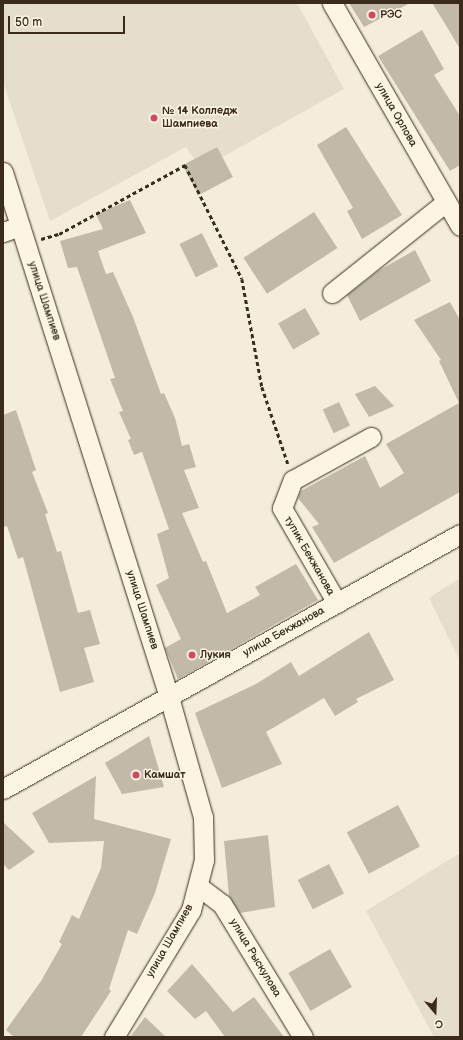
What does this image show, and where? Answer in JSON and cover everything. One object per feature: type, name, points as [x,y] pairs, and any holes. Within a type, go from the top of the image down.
[{"type":"street","name":"улица Орлова","points":[[332,3],[460,226]]},
{"type":"street","name":"улица Шампиев","points":[[3,172],[11,229],[26,244],[169,697],[203,817],[204,860],[191,910],[114,1037]]},
{"type":"street","points":[[332,293],[446,202]]},
{"type":"street","points":[[293,480],[371,437]]},
{"type":"street","name":"тупик Бекжанова","points":[[293,480],[282,508],[337,603]]},
{"type":"street","name":"улица Бекжанова","points":[[3,789],[460,534]]},
{"type":"street","name":"улица Рыскулова","points":[[198,886],[222,904],[303,1037]]},
{"type":"path","points":[[26,244],[58,234],[185,165],[242,280],[262,387],[293,480]]},
{"type":"shaded area","name":"№ 14 Колледж Шампиева","points":[[3,3],[297,3],[344,89],[201,169],[186,147],[50,221],[3,82]]},
{"type":"shaded area","points":[[460,578],[460,661],[429,598]]},
{"type":"shaded area","points":[[460,853],[460,1037],[434,1037],[366,911]]},
{"type":"building","name":"РЭС","points":[[349,3],[410,3],[364,27]]},
{"type":"building","points":[[432,3],[460,3],[460,49],[444,22]]},
{"type":"building","points":[[422,30],[444,69],[434,75],[460,116],[460,165],[450,171],[378,56]]},
{"type":"building","points":[[346,127],[402,215],[362,239],[347,211],[353,208],[317,145]]},
{"type":"building","points":[[217,147],[233,177],[199,195],[183,165]]},
{"type":"building","points":[[130,200],[146,233],[98,251],[106,274],[113,272],[133,317],[161,394],[164,393],[175,418],[182,446],[189,444],[196,467],[184,470],[199,508],[182,513],[203,562],[206,561],[227,613],[260,595],[255,587],[296,564],[318,600],[178,679],[165,648],[181,639],[156,585],[169,578],[157,534],[169,529],[142,452],[134,455],[128,440],[131,439],[119,412],[123,411],[110,379],[115,378],[77,267],[68,268],[60,241],[103,229],[96,214]]},
{"type":"building","points":[[314,212],[337,248],[267,294],[244,258]]},
{"type":"building","points":[[202,233],[218,266],[196,277],[180,244]]},
{"type":"building","points":[[415,250],[431,281],[360,321],[347,295],[378,271]]},
{"type":"building","points":[[450,302],[460,320],[460,492],[334,563],[312,527],[319,524],[298,498],[301,491],[365,456],[380,488],[404,473],[386,444],[459,403],[439,361],[441,360],[414,320]]},
{"type":"building","points":[[305,308],[320,334],[293,349],[278,324]]},
{"type":"building","points":[[375,386],[394,406],[369,417],[355,394]]},
{"type":"building","points":[[339,402],[350,426],[334,433],[323,410]]},
{"type":"building","points":[[16,410],[36,470],[32,472],[48,513],[45,514],[57,552],[61,551],[78,613],[90,610],[100,644],[84,648],[94,682],[60,692],[23,557],[18,559],[7,526],[3,527],[3,415]]},
{"type":"building","points":[[369,632],[394,680],[356,699],[358,702],[335,716],[324,698],[266,732],[282,764],[222,788],[195,713],[256,684],[291,662],[299,676]]},
{"type":"building","name":"Камшат","points":[[149,736],[164,787],[122,794],[105,763]]},
{"type":"building","points":[[96,776],[94,819],[171,839],[155,893],[137,934],[128,930],[109,989],[111,991],[81,1037],[14,1037],[6,1030],[41,981],[62,944],[59,942],[72,915],[79,919],[101,868],[104,841],[49,843],[32,813]]},
{"type":"building","points":[[398,805],[420,846],[369,874],[347,832]]},
{"type":"building","points":[[3,822],[35,852],[9,870],[3,864]]},
{"type":"building","points":[[268,835],[275,907],[240,913],[229,896],[224,841]]},
{"type":"building","points":[[329,864],[344,893],[313,909],[298,880]]},
{"type":"building","points":[[330,949],[352,987],[310,1011],[288,973]]},
{"type":"building","points":[[192,964],[233,1012],[254,997],[284,1037],[225,1037],[206,1011],[195,1019],[167,991]]},
{"type":"building","points":[[145,1017],[166,1037],[130,1037]]},
{"type":"place","name":"РЭС","points":[[372,15]]},
{"type":"place","name":"№ 14 Колледж Шампиева","points":[[154,118]]},
{"type":"place","name":"Лукия","points":[[192,655]]},
{"type":"place","name":"Камшат","points":[[136,775]]}]
